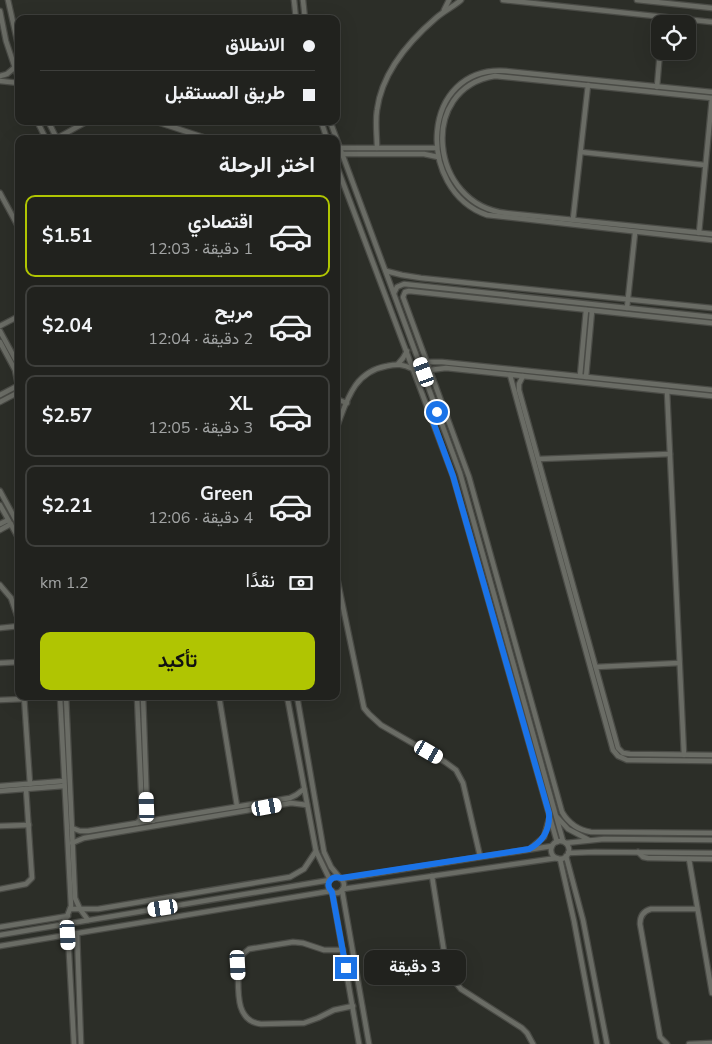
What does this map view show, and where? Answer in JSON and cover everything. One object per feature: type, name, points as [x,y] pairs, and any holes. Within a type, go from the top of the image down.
[{"type":"street","points":[[8,0],[15,31]]},
{"type":"street","points":[[294,0],[296,15]]},
{"type":"street","points":[[443,12],[449,0]]},
{"type":"street","points":[[377,148],[376,120],[378,105],[389,73],[398,57],[443,12],[461,0]]},
{"type":"street","points":[[503,0],[651,16]]},
{"type":"street","points":[[637,0],[712,8]]},
{"type":"street","points":[[304,1],[305,15]]},
{"type":"street","points":[[0,11],[14,68],[7,74],[0,76]]},
{"type":"street","points":[[696,20],[712,22]]},
{"type":"street","points":[[657,87],[659,60]]},
{"type":"street","points":[[712,92],[494,70],[471,77],[446,100],[439,115],[436,148],[449,185],[468,206],[487,216],[712,240]]},
{"type":"street","points":[[693,239],[697,232],[712,98],[495,76],[474,82],[458,96],[448,111],[442,132],[446,162],[454,180],[465,195],[480,206],[499,212],[573,219],[632,226],[697,232],[712,234]]},
{"type":"street","points":[[0,81],[15,82]]},
{"type":"street","points":[[573,219],[588,85]]},
{"type":"street","points":[[453,92],[458,96]]},
{"type":"street","points":[[62,135],[81,125]]},
{"type":"street","points":[[166,125],[197,135]]},
{"type":"street","points":[[438,158],[421,151],[340,148],[434,399],[468,497],[562,842]]},
{"type":"street","points":[[342,154],[421,151],[436,148]]},
{"type":"street","points":[[581,152],[705,165]]},
{"type":"street","points":[[340,175],[453,476],[549,813],[562,842],[569,848],[567,855],[583,920],[607,1044]]},
{"type":"street","points":[[0,193],[15,221]]},
{"type":"street","points":[[520,220],[521,214]]},
{"type":"street","points":[[627,308],[632,226]]},
{"type":"street","points":[[386,270],[421,278],[712,308]]},
{"type":"street","points":[[421,278],[421,286]]},
{"type":"street","points":[[394,293],[396,288],[402,284],[712,317]]},
{"type":"street","points":[[712,323],[406,292],[403,298],[469,477],[560,807],[565,817],[576,827],[591,832],[712,833]]},
{"type":"street","points":[[562,301],[562,308]]},
{"type":"street","points":[[583,377],[586,310]]},
{"type":"street","points":[[583,377],[592,311]]},
{"type":"street","points":[[688,321],[689,314]]},
{"type":"street","points":[[0,326],[15,318]]},
{"type":"street","points":[[0,331],[15,361]]},
{"type":"street","points":[[0,342],[15,362]]},
{"type":"street","points":[[398,364],[406,352]]},
{"type":"street","points":[[427,362],[583,377],[704,392],[712,396]]},
{"type":"street","points":[[340,420],[354,386],[363,376],[374,369],[398,364],[413,370]]},
{"type":"street","points":[[430,370],[446,368],[667,391],[704,392],[712,390]]},
{"type":"street","points":[[510,375],[539,459],[562,557],[620,750],[630,754],[712,755]]},
{"type":"street","points":[[523,376],[517,394],[615,752],[621,758],[627,760],[712,761]]},
{"type":"street","points":[[0,395],[15,387]]},
{"type":"street","points":[[667,391],[684,755]]},
{"type":"street","points":[[0,402],[15,394]]},
{"type":"street","points":[[426,402],[431,402],[434,399]]},
{"type":"street","points":[[340,400],[347,403]]},
{"type":"street","points":[[431,416],[435,412],[439,413]]},
{"type":"street","points":[[539,459],[606,458],[670,454]]},
{"type":"street","points":[[0,492],[15,519]]},
{"type":"street","points":[[0,504],[15,531]]},
{"type":"street","points":[[0,524],[10,522]]},
{"type":"street","points":[[0,530],[10,522]]},
{"type":"street","points":[[0,585],[11,598],[15,607]]},
{"type":"street","points":[[340,592],[364,708],[374,720],[456,770],[463,783],[480,856]]},
{"type":"street","points":[[0,628],[15,626]]},
{"type":"street","points":[[0,663],[15,662]]},
{"type":"street","points":[[596,667],[680,663]]},
{"type":"street","points":[[0,700],[15,699]]},
{"type":"street","points":[[24,700],[30,784]]},
{"type":"street","points":[[60,700],[70,909],[68,916],[61,925]]},
{"type":"street","points":[[66,700],[75,898],[88,920]]},
{"type":"street","points":[[137,700],[144,807],[153,821]]},
{"type":"street","points":[[137,823],[144,807],[143,700]]},
{"type":"street","points":[[220,700],[238,806]]},
{"type":"street","points":[[288,700],[316,851],[330,880],[328,886],[332,891],[359,1044]]},
{"type":"street","points":[[299,700],[324,852],[331,867],[344,884],[342,890],[368,1044]]},
{"type":"street","points":[[61,728],[67,728]]},
{"type":"street","points":[[540,781],[546,780]]},
{"type":"street","points":[[0,786],[64,783]]},
{"type":"street","points":[[0,791],[64,783]]},
{"type":"street","points":[[0,883],[0,889],[26,884],[32,878],[26,789]]},
{"type":"street","points":[[72,828],[88,834],[290,800],[304,789]]},
{"type":"street","points":[[72,843],[88,834],[137,823],[238,806],[290,800],[307,805]]},
{"type":"street","points":[[529,849],[544,837],[549,826],[549,813]]},
{"type":"street","points":[[556,815],[568,829],[590,840]]},
{"type":"street","points":[[0,826],[29,825]]},
{"type":"street","points":[[0,935],[330,880],[336,877],[340,878],[552,846],[562,842],[590,840],[712,840]]},
{"type":"street","points":[[595,852],[592,847],[594,844],[604,840]]},
{"type":"street","points":[[552,846],[552,853],[558,858],[574,921],[597,1044]]},
{"type":"street","points":[[70,909],[98,909],[290,877],[304,870],[316,851]]},
{"type":"street","points":[[0,946],[332,891],[336,892],[558,858],[567,855],[595,852],[712,853]]},
{"type":"street","points":[[638,852],[643,857],[648,858],[712,859]]},
{"type":"street","points":[[689,859],[712,993]]},
{"type":"street","points":[[432,876],[446,964],[452,978],[461,989],[522,1028],[533,1044]]},
{"type":"street","points":[[666,1044],[660,1036],[640,919],[644,912],[651,909],[697,909]]},
{"type":"street","points":[[0,927],[68,916]]},
{"type":"street","points":[[337,919],[347,918]]},
{"type":"street","points":[[574,921],[583,920]]},
{"type":"street","points":[[77,933],[81,1044]]},
{"type":"street","points":[[68,935],[74,1044]]},
{"type":"street","points":[[343,950],[324,950],[303,943],[293,942],[249,950],[243,953],[238,965],[240,1008],[247,1020],[261,1024],[304,1023],[334,1010],[353,1006]]},
{"type":"street","points":[[705,952],[712,952]]},
{"type":"street","points":[[73,1035],[81,1035]]},
{"type":"street","points":[[689,1044],[712,1043]]},
{"type":"route","points":[[346,968],[332,892],[328,886],[332,878],[529,849],[540,842],[549,826],[549,813],[453,476],[431,416],[437,412]]}]
